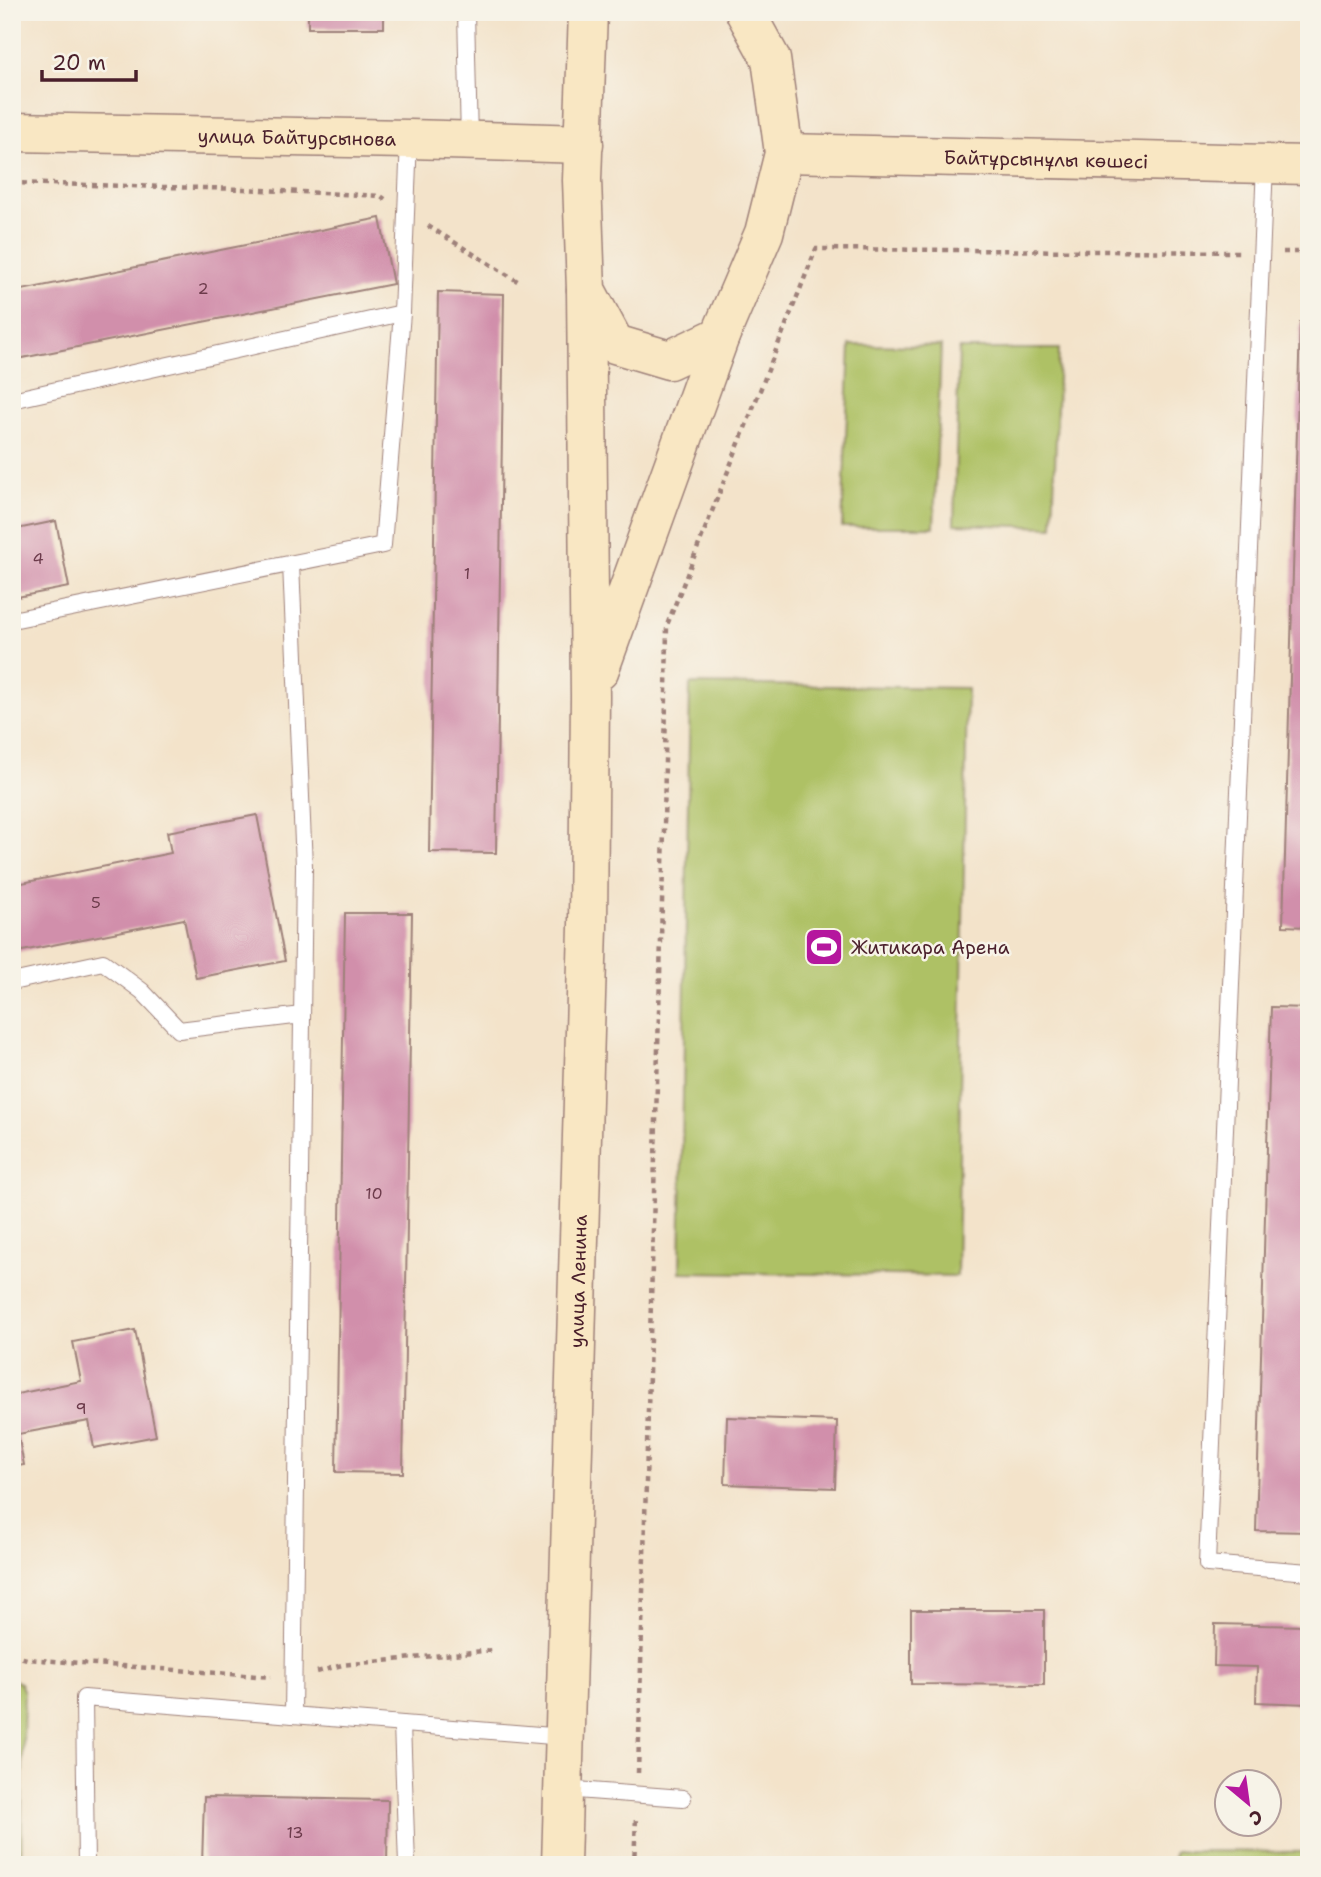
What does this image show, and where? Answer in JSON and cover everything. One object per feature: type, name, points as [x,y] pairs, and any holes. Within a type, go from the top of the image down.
[{"type":"street","name":"улица Ленина","points":[[561,1865],[588,927],[590,696],[586,290],[582,180],[588,12]]},
{"type":"street","points":[[590,696],[720,336],[764,233],[784,153],[771,59],[745,12]]},
{"type":"street","name":"улица Байтурсынова","points":[[12,132],[584,144]]},
{"type":"street","name":"Байтұрсынұлы көшесі","points":[[784,153],[1309,165]]},
{"type":"street","points":[[586,290],[615,344],[669,360],[720,336]]},
{"type":"lane","points":[[466,12],[469,140]]},
{"type":"lane","points":[[12,620],[383,545],[402,313],[409,139]]},
{"type":"lane","points":[[1265,164],[1207,1564],[1309,1572]]},
{"type":"lane","points":[[12,400],[402,313]]},
{"type":"lane","points":[[291,564],[304,866],[293,1715]]},
{"type":"lane","points":[[12,982],[103,962],[142,992],[179,1030],[302,1015]]},
{"type":"lane","points":[[86,1865],[84,1698],[564,1737]]},
{"type":"lane","points":[[402,1724],[407,1865]]},
{"type":"lane","points":[[563,1789],[683,1798]]},
{"type":"path","points":[[12,183],[244,189],[381,196],[519,282]]},
{"type":"path","points":[[634,1865],[658,1061],[667,625],[816,249],[1309,252]]},
{"type":"path","points":[[12,1655],[27,1659],[294,1679],[342,1665],[493,1650]]},
{"type":"green space","points":[[850,345],[941,346],[934,527],[842,527]]},
{"type":"green space","points":[[959,349],[1059,349],[1053,527],[954,524]]},
{"type":"green space","name":"Житикара Арена","points":[[690,684],[967,688],[957,1276],[680,1272]]},
{"type":"green space","points":[[12,1679],[20,1683],[24,1692],[21,1865],[12,1865]]},
{"type":"green space","points":[[1175,1851],[1309,1852],[1309,1865],[1171,1865]]},
{"type":"building","points":[[308,12],[384,12],[384,28],[308,28]]},
{"type":"building","points":[[380,218],[393,284],[12,360],[12,292]]},
{"type":"building","points":[[438,292],[504,294],[496,853],[429,852]]},
{"type":"building","points":[[1300,323],[1309,323],[1309,927],[1283,926]]},
{"type":"building","points":[[56,521],[69,587],[12,598],[12,530]]},
{"type":"building","points":[[257,815],[285,961],[196,978],[184,919],[12,953],[12,885],[171,853],[167,832]]},
{"type":"building","points":[[345,913],[412,913],[403,1473],[336,1472]]},
{"type":"building","points":[[1271,1007],[1309,1008],[1309,1532],[1256,1531]]},
{"type":"building","points":[[135,1330],[156,1436],[94,1448],[89,1421],[18,1434],[24,1465],[12,1467],[12,1395],[81,1381],[73,1342]]},
{"type":"building","points":[[727,1417],[837,1421],[835,1488],[725,1484]]},
{"type":"building","points":[[911,1610],[1044,1610],[1044,1685],[911,1684]]},
{"type":"building","points":[[1215,1624],[1307,1626],[1309,1704],[1256,1702],[1257,1667],[1214,1666]]},
{"type":"building","points":[[204,1797],[388,1800],[387,1865],[202,1865]]},
{"type":"place","name":"Житикара Арена","points":[[824,947]]}]
